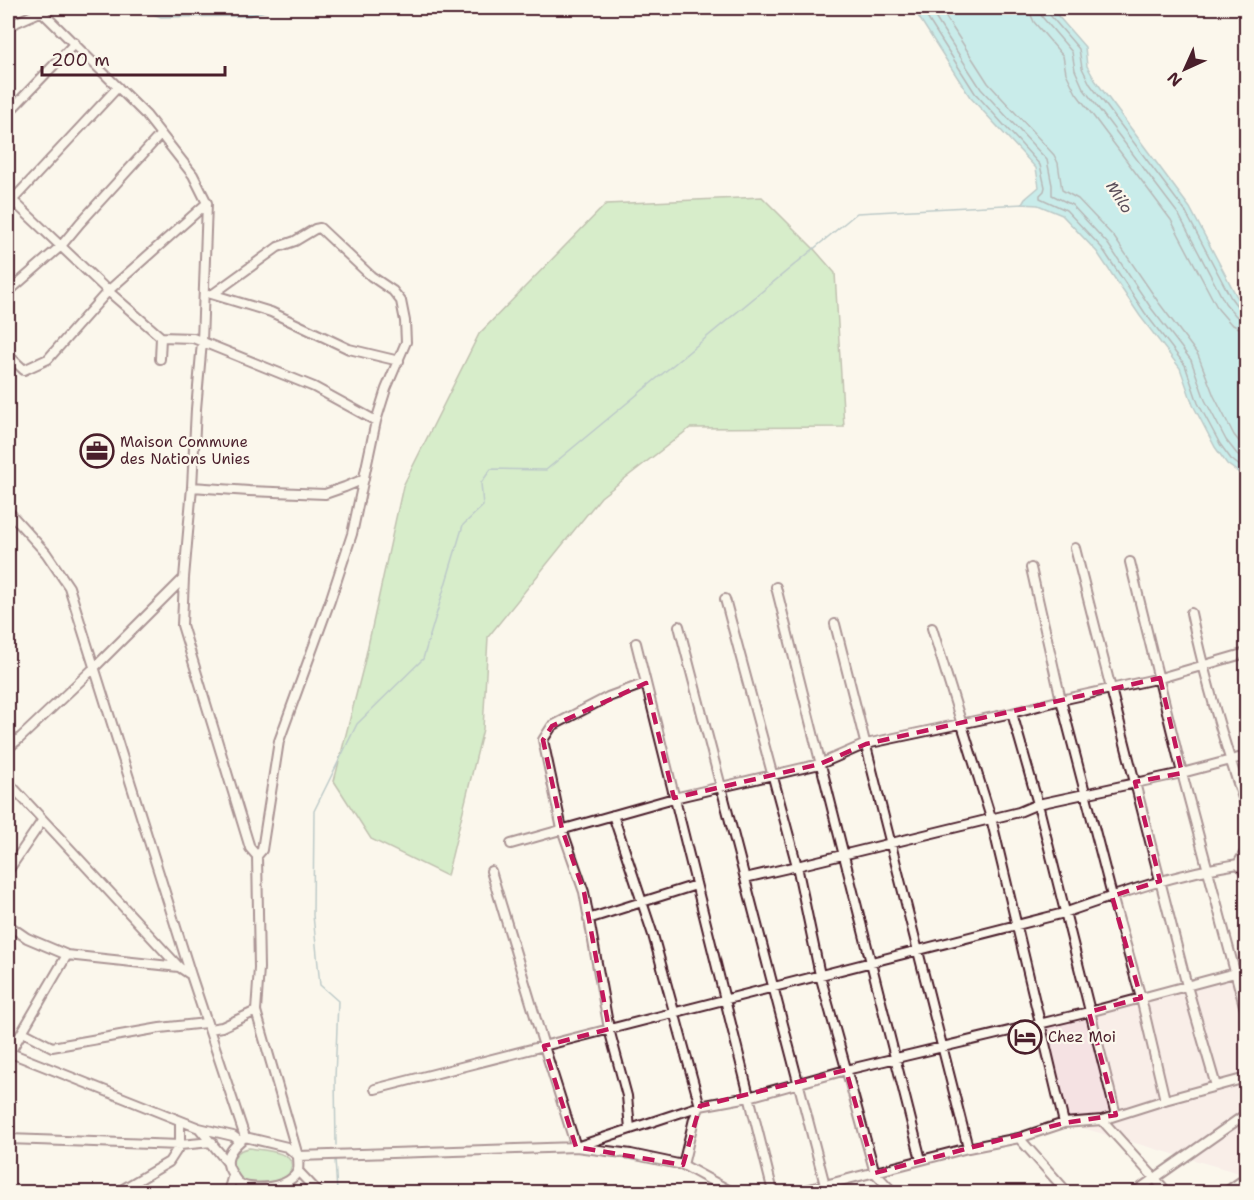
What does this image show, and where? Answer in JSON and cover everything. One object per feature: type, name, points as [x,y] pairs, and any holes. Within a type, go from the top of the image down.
[{"type":"street","points":[[8,26],[40,9],[146,115],[193,175],[207,203],[202,342],[182,625],[250,848],[257,856],[259,968],[256,1011],[298,1156],[298,1171],[290,1181],[277,1189],[262,1190],[241,1185],[232,1176],[227,1162],[199,1128]]},
{"type":"street","points":[[8,113],[75,43]]},
{"type":"street","points":[[118,87],[9,200],[161,337],[193,338],[314,387],[376,421]]},
{"type":"street","points":[[8,292],[62,246],[161,134]]},
{"type":"street","points":[[8,355],[24,370],[48,359],[108,291],[207,203]]},
{"type":"street","points":[[213,294],[278,248],[320,228],[371,276],[393,291],[400,300],[405,321],[406,342],[386,389],[376,421],[352,534],[279,741],[262,850],[257,856]]},
{"type":"street","points":[[204,292],[271,312],[349,349],[399,361]]},
{"type":"street","points":[[160,359],[161,337]]},
{"type":"street","points":[[192,487],[325,494],[364,479]]},
{"type":"street","points":[[8,511],[46,553],[69,587],[243,1139]]},
{"type":"street","points":[[1075,548],[1187,986],[1216,1086]]},
{"type":"street","points":[[1130,562],[1182,773],[1246,1013]]},
{"type":"street","points":[[1031,568],[1061,700],[1141,998],[1165,1100]]},
{"type":"street","points":[[8,748],[95,667],[184,578]]},
{"type":"street","points":[[776,587],[921,1160]]},
{"type":"street","points":[[725,599],[797,866],[820,975],[875,1173],[895,1192]]},
{"type":"street","points":[[1191,613],[1202,665],[1246,807]]},
{"type":"street","points":[[835,624],[968,1148]]},
{"type":"street","points":[[679,626],[825,1185]]},
{"type":"street","points":[[932,628],[992,818],[1064,1123]]},
{"type":"street","points":[[636,643],[773,1192]]},
{"type":"street","points":[[511,844],[674,798],[820,764],[866,744],[1160,678],[1246,653]]},
{"type":"street","points":[[630,1129],[627,1096],[609,1029],[584,892],[562,829],[543,740],[552,726],[608,697],[646,683]]},
{"type":"street","points":[[1012,713],[1038,804],[1116,1115]]},
{"type":"street","points":[[745,878],[1019,812],[1038,804],[1182,773],[1246,756]]},
{"type":"street","points":[[8,782],[179,967],[191,975]]},
{"type":"street","points":[[613,815],[653,935],[700,1106],[694,1119],[683,1165]]},
{"type":"street","points":[[8,872],[42,821]]},
{"type":"street","points":[[1238,864],[1246,850]]},
{"type":"street","points":[[375,1089],[1018,925],[1064,913],[1160,881],[1238,864]]},
{"type":"street","points":[[1238,864],[1246,873]]},
{"type":"street","points":[[491,871],[576,1147]]},
{"type":"street","points":[[588,919],[696,885]]},
{"type":"street","points":[[8,925],[27,938],[67,955],[179,967]]},
{"type":"street","points":[[67,955],[8,1054],[199,1128],[287,1147],[298,1156],[576,1147],[631,1154],[683,1165],[732,1192]]},
{"type":"street","points":[[576,1147],[700,1106],[749,1097],[846,1070],[1089,1012],[1246,970]]},
{"type":"street","points":[[22,1032],[52,1047],[160,1028],[222,1027],[256,1011]]},
{"type":"street","points":[[798,1192],[968,1148],[1019,1138],[1064,1123],[1102,1120],[1246,1078]]},
{"type":"street","points":[[1135,1192],[1246,1114]]},
{"type":"street","points":[[118,1192],[169,1162],[180,1145],[180,1120]]},
{"type":"street","points":[[1102,1120],[1167,1192]]},
{"type":"street","points":[[8,1138],[180,1145],[212,1142]]},
{"type":"street","points":[[1019,1138],[1067,1192]]},
{"type":"street","points":[[227,1162],[228,1154],[243,1139]]},
{"type":"street","points":[[298,1171],[318,1192]]},
{"type":"street","points":[[228,1192],[232,1176]]},
{"type":"street","points":[[1226,1192],[1246,1178]]},
{"type":"highlighted area","points":[[1160,678],[1182,773],[1135,782],[1160,881],[1112,896],[1141,998],[1089,1012],[1116,1115],[1064,1123],[875,1173],[846,1070],[700,1106],[683,1165],[576,1147],[544,1046],[609,1029],[584,892],[562,829],[543,740],[552,726],[646,683],[674,798],[820,764],[866,744]]},
{"type":"shaded area","points":[[1246,972],[1246,1175],[1065,1123],[1041,1023]]},
{"type":"green space","points":[[762,197],[835,273],[844,427],[690,428],[601,497],[488,637],[483,729],[447,876],[371,839],[334,781],[364,664],[403,486],[479,334],[606,204]]},
{"type":"green space","points":[[249,1148],[284,1155],[291,1163],[290,1172],[282,1180],[253,1182],[240,1179],[234,1172],[234,1158],[240,1151]]},
{"type":"water","points":[[137,8],[274,8],[249,16],[161,17]]},
{"type":"water","name":"Milo","points":[[913,8],[1051,8],[1085,47],[1087,66],[1095,80],[1190,208],[1236,295],[1246,309],[1246,478],[1227,464],[1215,447],[1193,405],[1180,368],[1140,316],[1097,252],[1062,215],[1038,205],[1022,204],[1039,187],[1036,168],[970,97]]},
{"type":"waterway","points":[[336,1145],[335,1079],[338,1001],[320,985],[313,915],[314,811],[357,724],[423,659],[463,525],[483,506],[481,483],[491,469],[546,470],[857,213],[1023,204]]},
{"type":"waterway","points":[[335,1159],[337,1192]]},
{"type":"place","name":"Maison Commune des Nations Unies","points":[[97,451]]},
{"type":"place","name":"Chez Moi","points":[[1025,1037]]}]
